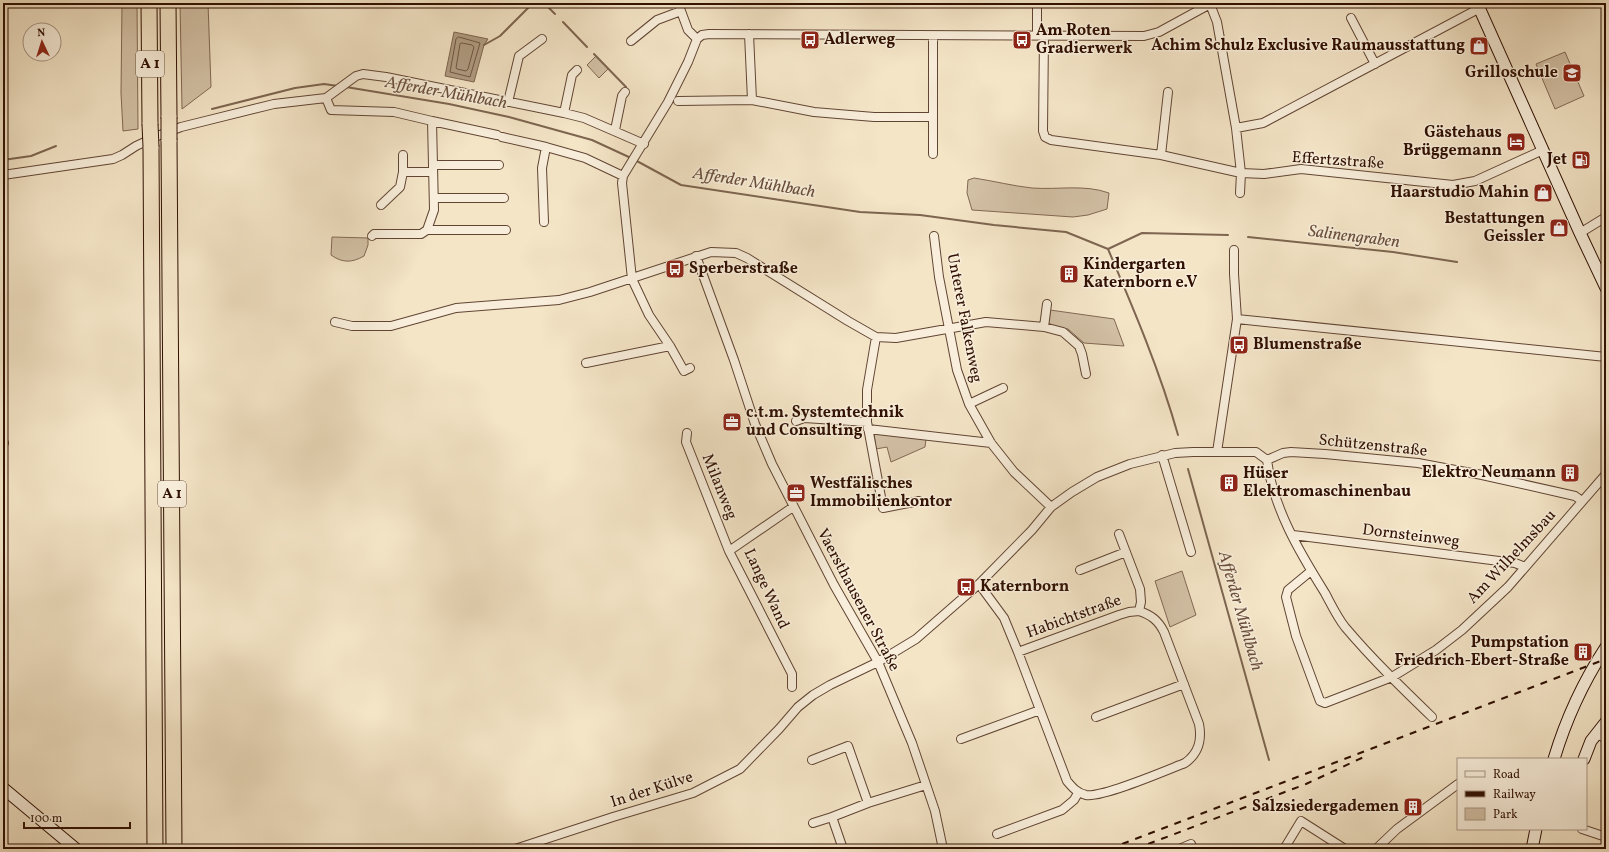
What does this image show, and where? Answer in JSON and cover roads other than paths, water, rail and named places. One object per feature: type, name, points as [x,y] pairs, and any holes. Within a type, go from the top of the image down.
[{"type":"highway","name":"A 1","points":[[149,3],[156,849]]},
{"type":"highway","name":"A 1","points":[[168,3],[174,849]]},
{"type":"main road","points":[[1478,6],[1606,288]]},
{"type":"main road","points":[[1554,758],[1584,681],[1606,647]]},
{"type":"main road","points":[[1584,758],[1596,733],[1606,722]]},
{"type":"main road","points":[[3,788],[76,849]]},
{"type":"main road","points":[[1532,849],[1536,830]]},
{"type":"street","points":[[1037,3],[1040,35],[1043,131],[1045,137],[1051,140],[1161,155],[1241,173]]},
{"type":"street","points":[[690,368],[684,371],[670,346],[649,316],[632,279],[622,191],[623,176],[644,144],[668,102],[688,62],[697,39],[702,35],[1150,35],[1159,32],[1211,3],[1217,22],[1236,128],[1241,173],[1240,193]]},
{"type":"street","points":[[1236,128],[1264,123],[1375,64],[1478,6]]},
{"type":"street","points":[[631,41],[657,20],[680,7],[688,30],[697,39]]},
{"type":"street","points":[[1351,18],[1375,64]]},
{"type":"street","points":[[749,34],[752,100]]},
{"type":"street","points":[[933,154],[934,36]]},
{"type":"street","points":[[508,102],[519,56],[542,39]]},
{"type":"street","points":[[564,113],[572,75],[577,70]]},
{"type":"street","points":[[3,175],[113,159],[155,137],[181,127],[274,104],[326,98],[356,76],[362,74],[386,76],[564,113],[584,118],[615,130],[644,144]]},
{"type":"street","points":[[615,130],[622,96],[625,92]]},
{"type":"street","points":[[1161,155],[1168,92]]},
{"type":"street","points":[[326,98],[331,110],[394,112],[546,147],[585,158],[623,176]]},
{"type":"street","points":[[678,101],[752,100],[814,112],[874,117],[933,117]]},
{"type":"street","points":[[427,230],[434,210],[432,121]]},
{"type":"street","points":[[544,222],[542,168],[546,147]]},
{"type":"street","name":"Effertzstraße","points":[[1241,173],[1264,174],[1301,169],[1453,185],[1475,181],[1543,150]]},
{"type":"street","points":[[381,204],[400,187],[403,172],[403,155]]},
{"type":"street","points":[[403,172],[433,168],[499,164]]},
{"type":"street","points":[[434,198],[504,198]]},
{"type":"street","points":[[1580,233],[1606,217]]},
{"type":"street","points":[[372,236],[374,234],[421,234],[427,230],[506,230]]},
{"type":"street","name":"Unterer Falkenweg","points":[[934,236],[939,278],[957,370],[969,404],[991,443],[1014,472],[1051,507]]},
{"type":"street","points":[[1217,452],[1237,318],[1234,250]]},
{"type":"street","points":[[335,322],[352,326],[391,326],[456,308],[559,300],[632,279],[696,256],[711,252],[724,252],[736,253],[747,258],[848,321],[876,336],[896,338],[986,322],[1044,327],[1063,332],[1079,346],[1086,374]]},
{"type":"street","name":"Vaersthausener Straße","points":[[696,256],[734,360],[758,433],[793,507],[834,585],[878,662],[912,743],[940,827],[943,849]]},
{"type":"street","points":[[1044,327],[1048,304]]},
{"type":"street","points":[[1237,318],[1606,357]]},
{"type":"street","points":[[876,336],[867,390],[868,426],[884,508],[919,501]]},
{"type":"street","points":[[586,364],[670,346]]},
{"type":"street","name":"Unterer Falkenweg","points":[[969,404],[1004,388]]},
{"type":"street","points":[[796,421],[804,418],[991,443]]},
{"type":"street","name":"Milanweg","points":[[687,433],[686,442],[730,551]]},
{"type":"street","points":[[878,662],[916,639],[979,584],[1032,530],[1051,507],[1097,477],[1130,464],[1162,455],[1190,452],[1256,452],[1268,460],[1269,475],[1274,492],[1293,535],[1311,571],[1344,626],[1381,668],[1432,717]]},
{"type":"street","name":"Schützenstraße","points":[[1268,460],[1283,453],[1291,452],[1418,463],[1482,475],[1575,496],[1582,501]]},
{"type":"street","points":[[1162,455],[1191,552]]},
{"type":"street","name":"Am Wilhelmsbau","points":[[1311,571],[1286,593],[1296,636],[1320,701],[1325,703],[1392,678],[1436,650],[1462,630],[1486,609],[1525,567],[1606,474]]},
{"type":"street","name":"Lange Wand","points":[[792,687],[792,674],[730,551],[793,507]]},
{"type":"street","name":"Habichtstraße","points":[[1119,534],[1140,589],[1141,596],[1139,611]]},
{"type":"street","name":"Dornsteinweg","points":[[1293,535],[1515,563],[1525,567]]},
{"type":"street","points":[[1080,570],[1126,552]]},
{"type":"street","name":"Habichtstraße","points":[[979,584],[1004,618],[1064,776],[1070,786],[1078,792],[1085,795],[1099,795],[1185,763],[1191,759],[1200,745],[1200,731],[1184,684],[1161,626],[1152,616],[1139,611],[1129,612],[1018,652]]},
{"type":"street","name":"In der Külve","points":[[515,849],[693,793],[740,769],[798,707],[830,685],[878,662]]},
{"type":"street","points":[[1096,717],[1184,684]]},
{"type":"street","points":[[961,739],[1040,710]]},
{"type":"street","points":[[1596,733],[1606,739]]},
{"type":"street","points":[[812,760],[848,746],[868,803]]},
{"type":"street","points":[[813,823],[868,803],[926,785]]},
{"type":"street","points":[[1376,849],[1397,829],[1457,785]]},
{"type":"street","points":[[996,834],[1062,810],[1074,800],[1078,792]]},
{"type":"street","points":[[832,817],[843,849]]},
{"type":"street","points":[[1284,849],[1301,821],[1345,849]]},
{"type":"street","points":[[1585,830],[1606,837]]},
{"type":"street","points":[[1179,849],[1191,844],[1193,849]]},
{"type":"water","points":[[454,32],[488,39],[484,45],[474,82],[445,76]]},
{"type":"waterway","points":[[484,45],[500,36],[533,3]]},
{"type":"waterway","points":[[545,4],[555,14]]},
{"type":"waterway","points":[[563,22],[587,47]]},
{"type":"waterway","points":[[594,54],[626,87]]},
{"type":"waterway","name":"Afferder Mühlbach","points":[[212,109],[295,88],[324,84],[338,86]]},
{"type":"waterway","name":"Afferder Mühlbach","points":[[346,87],[449,104],[509,117],[592,140],[631,158]]},
{"type":"waterway","name":"Afferder Mühlbach","points":[[3,160],[31,156],[56,146]]},
{"type":"waterway","name":"Afferder Mühlbach","points":[[635,160],[681,185],[860,212],[920,215],[994,225],[1066,232],[1108,249],[1155,364],[1178,435]]},
{"type":"waterway","name":"Salinengraben","points":[[1108,249],[1142,233],[1228,235]]},
{"type":"waterway","name":"Salinengraben","points":[[1248,237],[1393,252],[1457,262]]},
{"type":"waterway","name":"Afferder Mühlbach","points":[[1188,469],[1269,760]]},
{"type":"railway","points":[[1109,849],[1606,659]]},
{"type":"railway","points":[[1135,849],[1306,784],[1366,756]]},
{"type":"place","name":"Adlerweg","points":[[810,40]]},
{"type":"place","name":"Am Roten Gradierwerk","points":[[1022,40]]},
{"type":"place","name":"Achim Schulz Exclusive Raumausstattung","points":[[1479,46]]},
{"type":"place","name":"Grilloschule","points":[[1572,73]]},
{"type":"place","name":"Gästehaus Brüggemann","points":[[1516,142]]},
{"type":"place","name":"Jet","points":[[1581,160]]},
{"type":"place","name":"Haarstudio Mahin","points":[[1543,193]]},
{"type":"place","name":"Bestattungen Geissler","points":[[1559,228]]},
{"type":"place","name":"Sperberstraße","points":[[675,269]]},
{"type":"place","name":"Kindergarten Katernborn e.V","points":[[1069,274]]},
{"type":"place","name":"Blumenstraße","points":[[1239,345]]},
{"type":"place","name":"c.t.m. Systemtechnik und Consulting","points":[[732,422]]},
{"type":"place","name":"Elektro Neumann","points":[[1570,473]]},
{"type":"place","name":"Hüser Elektromaschinenbau","points":[[1229,483]]},
{"type":"place","name":"Westfälisches Immobilienkontor","points":[[796,493]]},
{"type":"place","name":"Katernborn","points":[[966,587]]},
{"type":"place","name":"Pumpstation Friedrich-Ebert-Straße","points":[[1583,652]]},
{"type":"place","name":"Salzsiedergademen","points":[[1413,807]]}]
